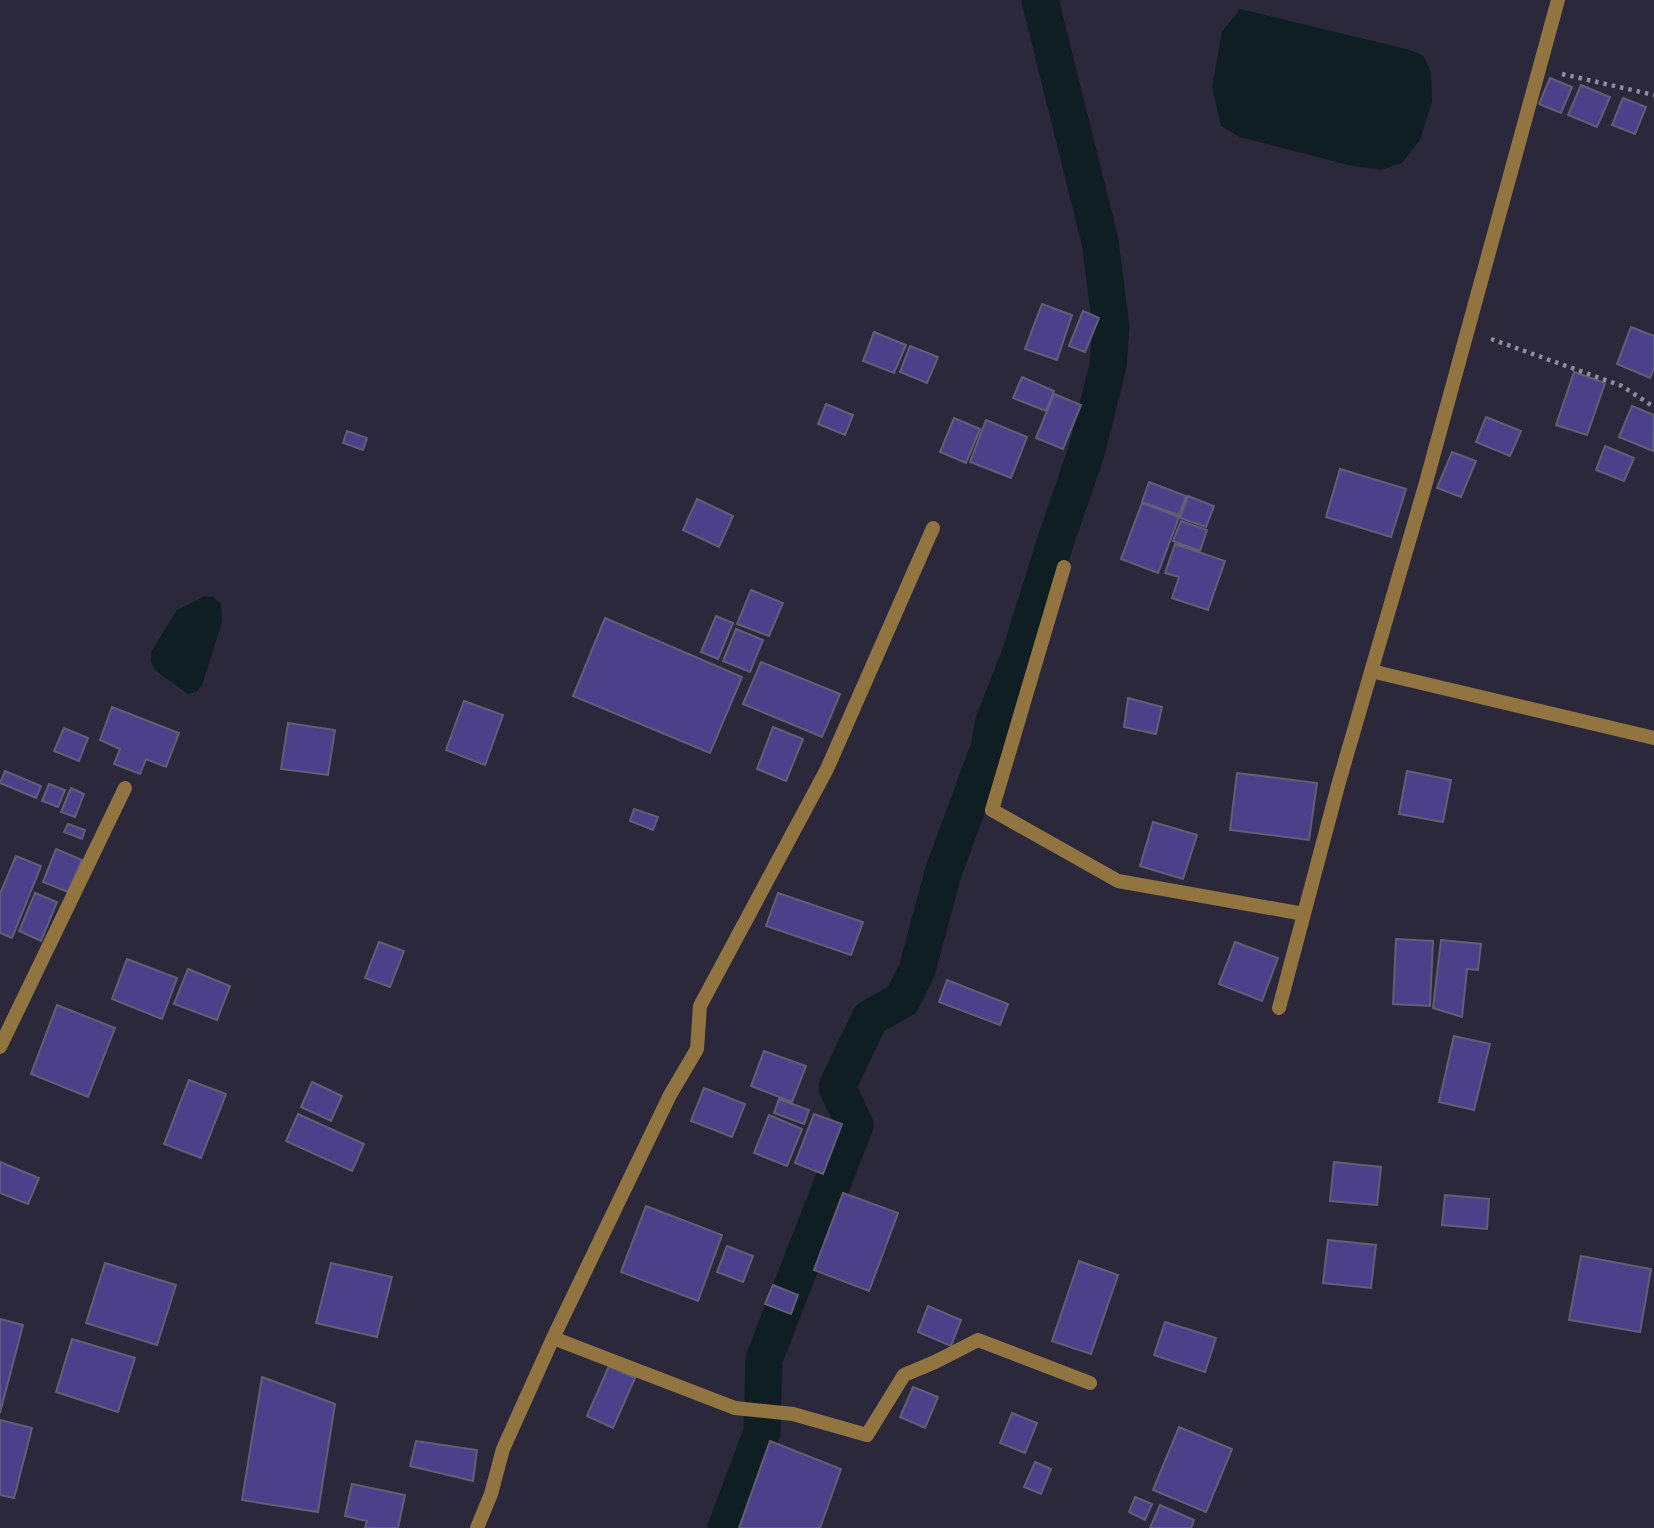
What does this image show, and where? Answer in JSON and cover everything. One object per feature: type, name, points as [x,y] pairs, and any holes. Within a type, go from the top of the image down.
[{"type":"street","points":[[1279,1009],[1558,0]]},
{"type":"street","points":[[477,1528],[491,1494],[503,1449],[553,1338],[670,1095],[697,1049],[700,1006],[827,769],[933,528]]},
{"type":"street","points":[[1064,567],[992,810],[1118,881],[1304,915]]},
{"type":"street","points":[[1371,671],[1654,738]]},
{"type":"street","points":[[0,1047],[125,788]]},
{"type":"street","points":[[553,1338],[735,1408],[793,1414],[867,1435],[904,1375],[978,1340],[1090,1383]]},
{"type":"path","points":[[1541,69],[1654,95]]},
{"type":"path","points":[[1467,331],[1622,386],[1654,407]]},
{"type":"shaded area","points":[[1240,9],[1410,50],[1424,56],[1431,72],[1432,102],[1420,140],[1402,163],[1381,170],[1348,165],[1240,137],[1221,126],[1212,87],[1222,32]]},
{"type":"shaded area","points":[[205,596],[213,597],[221,604],[222,622],[202,685],[196,692],[188,694],[156,671],[151,662],[151,652],[177,610]]},
{"type":"building","points":[[1550,78],[1572,87],[1561,113],[1539,104]]},
{"type":"building","points":[[1581,85],[1610,97],[1597,127],[1568,115]]},
{"type":"building","points":[[1623,98],[1646,107],[1635,134],[1612,125]]},
{"type":"building","points":[[1042,304],[1072,315],[1057,360],[1025,349]]},
{"type":"building","points":[[1083,311],[1099,318],[1085,352],[1069,346]]},
{"type":"building","points":[[1631,327],[1654,336],[1654,368],[1650,378],[1617,364]]},
{"type":"building","points":[[874,332],[906,345],[894,373],[863,361]]},
{"type":"building","points":[[910,346],[938,357],[927,383],[900,372]]},
{"type":"building","points":[[1574,372],[1605,383],[1587,435],[1556,425]]},
{"type":"building","points":[[1022,377],[1054,391],[1046,411],[1013,398]]},
{"type":"building","points":[[1054,394],[1081,405],[1063,449],[1036,438]]},
{"type":"building","points":[[826,404],[853,415],[845,435],[818,424]]},
{"type":"building","points":[[1632,406],[1654,415],[1653,451],[1619,437]]},
{"type":"building","points":[[1486,417],[1521,431],[1510,456],[1476,442]]},
{"type":"building","points":[[954,418],[980,429],[966,463],[940,452]]},
{"type":"building","points":[[986,420],[1027,437],[1011,478],[970,462]]},
{"type":"building","points":[[347,431],[367,438],[363,450],[343,443]]},
{"type":"building","points":[[1605,446],[1634,458],[1624,481],[1596,470]]},
{"type":"building","points":[[1452,452],[1476,461],[1461,497],[1437,488]]},
{"type":"building","points":[[1340,469],[1406,489],[1391,537],[1326,517]]},
{"type":"building","points":[[1149,482],[1186,496],[1179,515],[1142,502]]},
{"type":"building","points":[[1188,496],[1214,506],[1206,527],[1180,518]]},
{"type":"building","points":[[697,499],[733,516],[719,547],[683,530]]},
{"type":"building","points":[[1142,503],[1179,517],[1158,573],[1121,559]]},
{"type":"building","points":[[1181,521],[1207,530],[1200,551],[1173,541]]},
{"type":"building","points":[[1175,544],[1225,561],[1208,610],[1172,598],[1179,577],[1165,573]]},
{"type":"building","points":[[751,590],[783,603],[769,636],[737,624]]},
{"type":"building","points":[[716,616],[733,623],[718,659],[701,652]]},
{"type":"building","points":[[605,618],[742,677],[710,753],[573,696]]},
{"type":"building","points":[[736,629],[763,640],[750,672],[723,661]]},
{"type":"building","points":[[761,662],[840,694],[822,737],[743,704]]},
{"type":"building","points":[[1128,698],[1162,707],[1156,734],[1124,727]]},
{"type":"building","points":[[464,701],[503,715],[485,765],[446,750]]},
{"type":"building","points":[[112,707],[179,733],[166,767],[146,759],[140,774],[114,764],[120,749],[100,740]]},
{"type":"building","points":[[288,723],[335,730],[328,775],[281,769]]},
{"type":"building","points":[[773,727],[803,739],[786,781],[757,769]]},
{"type":"building","points":[[64,728],[88,738],[79,761],[54,751]]},
{"type":"building","points":[[5,771],[41,786],[36,798],[0,783]]},
{"type":"building","points":[[1407,771],[1451,780],[1443,822],[1399,814]]},
{"type":"building","points":[[1237,773],[1317,783],[1309,840],[1230,830]]},
{"type":"building","points":[[49,784],[65,790],[58,807],[42,801]]},
{"type":"building","points":[[71,788],[84,794],[75,817],[61,812]]},
{"type":"building","points":[[634,809],[658,817],[653,830],[630,821]]},
{"type":"building","points":[[1153,822],[1197,835],[1183,879],[1140,866]]},
{"type":"building","points":[[68,824],[85,830],[82,839],[64,832]]},
{"type":"building","points":[[56,849],[82,860],[68,892],[43,882]]},
{"type":"building","points":[[16,856],[41,866],[12,938],[0,933],[0,894]]},
{"type":"building","points":[[35,893],[57,902],[41,941],[19,931]]},
{"type":"building","points":[[778,893],[863,922],[851,955],[766,926]]},
{"type":"building","points":[[1396,939],[1433,941],[1430,1006],[1393,1004]]},
{"type":"building","points":[[1441,940],[1481,944],[1478,970],[1467,969],[1462,1017],[1433,1008]]},
{"type":"building","points":[[379,942],[404,951],[390,987],[365,978]]},
{"type":"building","points":[[1235,942],[1278,958],[1262,1001],[1219,984]]},
{"type":"building","points":[[127,959],[177,978],[162,1019],[112,999]]},
{"type":"building","points":[[188,969],[230,986],[217,1020],[174,1004]]},
{"type":"building","points":[[947,980],[1008,1004],[1000,1025],[939,1002]]},
{"type":"building","points":[[57,1005],[115,1028],[88,1097],[31,1074]]},
{"type":"building","points":[[1454,1036],[1490,1044],[1474,1110],[1439,1102]]},
{"type":"building","points":[[764,1051],[806,1066],[792,1102],[751,1086]]},
{"type":"building","points":[[189,1080],[226,1094],[201,1158],[164,1144]]},
{"type":"building","points":[[312,1082],[342,1096],[331,1121],[301,1107]]},
{"type":"building","points":[[704,1088],[745,1104],[732,1137],[691,1121]]},
{"type":"building","points":[[779,1099],[809,1110],[804,1124],[774,1113]]},
{"type":"building","points":[[298,1114],[364,1144],[352,1171],[286,1141]]},
{"type":"building","points":[[814,1114],[842,1124],[823,1174],[795,1163]]},
{"type":"building","points":[[769,1115],[802,1129],[787,1166],[754,1153]]},
{"type":"building","points":[[0,1162],[39,1178],[28,1204],[0,1193]]},
{"type":"building","points":[[1334,1162],[1381,1167],[1377,1205],[1330,1201]]},
{"type":"building","points":[[843,1193],[898,1213],[869,1291],[814,1270]]},
{"type":"building","points":[[1445,1195],[1489,1199],[1487,1229],[1442,1225]]},
{"type":"building","points":[[646,1206],[722,1235],[698,1301],[621,1272]]},
{"type":"building","points":[[1328,1240],[1376,1245],[1371,1288],[1323,1283]]},
{"type":"building","points":[[727,1246],[753,1256],[743,1282],[717,1272]]},
{"type":"building","points":[[1581,1256],[1651,1269],[1640,1332],[1569,1320]]},
{"type":"building","points":[[1079,1261],[1118,1275],[1091,1354],[1052,1341]]},
{"type":"building","points":[[105,1263],[176,1285],[157,1345],[86,1323]]},
{"type":"building","points":[[331,1263],[392,1277],[377,1337],[316,1323]]},
{"type":"building","points":[[773,1285],[798,1295],[791,1314],[765,1304]]},
{"type":"building","points":[[928,1306],[961,1320],[951,1346],[918,1332]]},
{"type":"building","points":[[0,1319],[23,1325],[0,1413]]},
{"type":"building","points":[[1165,1322],[1216,1338],[1205,1372],[1154,1355]]},
{"type":"building","points":[[72,1339],[135,1358],[118,1412],[56,1392]]},
{"type":"building","points":[[609,1366],[635,1378],[613,1428],[587,1416]]},
{"type":"building","points":[[262,1377],[335,1404],[318,1512],[242,1500]]},
{"type":"building","points":[[913,1387],[938,1397],[925,1428],[900,1417]]},
{"type":"building","points":[[1012,1413],[1037,1423],[1025,1453],[1000,1443]]},
{"type":"building","points":[[0,1420],[32,1428],[14,1498],[0,1495]]},
{"type":"building","points":[[1179,1427],[1232,1449],[1206,1512],[1153,1490]]},
{"type":"building","points":[[416,1441],[477,1450],[473,1481],[410,1466]]},
{"type":"building","points":[[770,1441],[841,1469],[820,1528],[739,1528]]},
{"type":"building","points":[[1035,1462],[1051,1469],[1041,1494],[1024,1487]]},
{"type":"building","points":[[352,1484],[405,1495],[398,1528],[365,1528],[367,1521],[345,1516]]},
{"type":"building","points":[[1135,1497],[1152,1504],[1145,1520],[1129,1512]]},
{"type":"building","points":[[1160,1505],[1194,1520],[1191,1528],[1150,1528]]},
{"type":"waterway","points":[[726,1528],[762,1432],[764,1359],[855,1125],[837,1087],[870,1018],[902,1000],[917,970],[943,873],[989,748],[994,721],[1020,655],[1087,450],[1108,366],[1111,327],[1100,241],[1040,0]]}]
